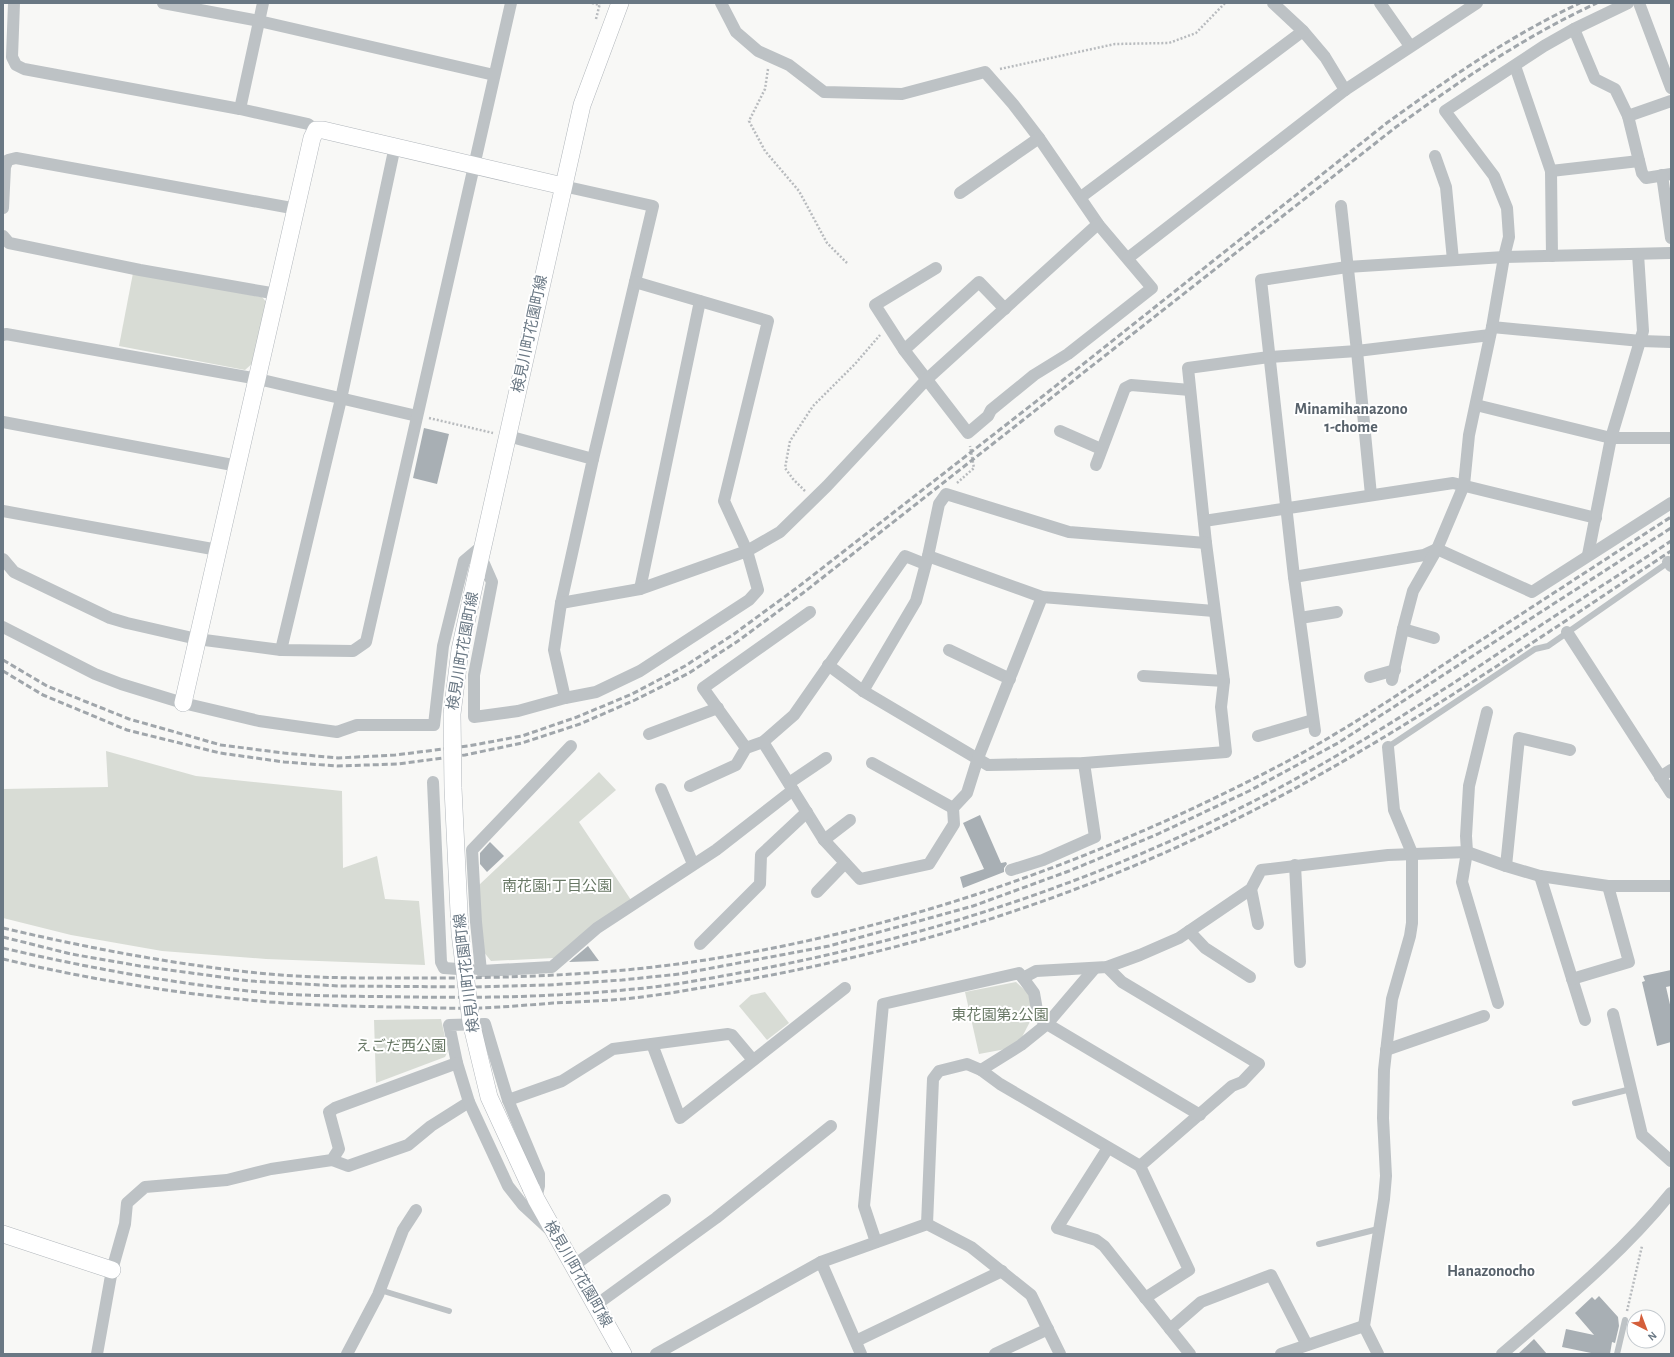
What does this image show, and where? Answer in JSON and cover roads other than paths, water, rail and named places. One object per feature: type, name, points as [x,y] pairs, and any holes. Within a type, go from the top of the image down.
[{"type":"street","points":[[14,3],[12,57],[16,65],[24,69],[240,109],[308,124],[316,130],[322,130],[475,164],[563,186],[653,206],[593,459],[561,603],[554,650],[565,698]]},
{"type":"street","points":[[163,3],[259,21],[494,74]]},
{"type":"street","points":[[240,109],[263,3]]},
{"type":"street","points":[[3,559],[14,572],[110,618],[126,623],[198,639],[281,650],[353,651],[366,642],[511,3]]},
{"type":"street","name":"検見川町花園町線","points":[[620,3],[582,105],[502,435],[482,551],[460,650],[452,714],[453,788],[460,933],[471,1022],[489,1098],[534,1194],[623,1354]]},
{"type":"street","points":[[721,3],[736,32],[758,51],[789,65],[824,92],[902,94],[985,72],[1013,104],[1039,138],[1098,224],[1152,288],[1068,354],[1028,380],[991,410],[988,416],[968,433],[904,350],[875,305],[936,268]]},
{"type":"street","points":[[1273,3],[1303,31],[1325,57],[1345,90]]},
{"type":"street","points":[[1380,3],[1410,46]]},
{"type":"street","points":[[1128,258],[1345,90],[1477,3]]},
{"type":"street","points":[[1370,677],[1393,675],[1413,592],[1437,549],[1464,485],[1469,435],[1509,237],[1507,208],[1494,176],[1445,111],[1544,46],[1574,29],[1628,3]]},
{"type":"street","points":[[1639,3],[1671,88]]},
{"type":"street","points":[[1574,29],[1595,79],[1615,89],[1628,116],[1642,173],[1646,178],[1667,175],[1671,238]]},
{"type":"street","points":[[1081,198],[1303,31]]},
{"type":"street","points":[[1515,66],[1550,171],[1552,256]]},
{"type":"street","points":[[1628,116],[1671,101]]},
{"type":"street","points":[[183,703],[312,138],[316,130]]},
{"type":"street","points":[[960,194],[1039,138]]},
{"type":"street","points":[[281,650],[341,399],[395,146]]},
{"type":"street","points":[[1435,156],[1446,188],[1453,260]]},
{"type":"street","points":[[3,208],[5,167],[8,160],[16,158],[297,209]]},
{"type":"street","points":[[1550,171],[1639,161]]},
{"type":"street","points":[[1341,206],[1358,351],[1371,495]]},
{"type":"street","points":[[561,603],[640,589],[747,550],[780,532],[926,380],[1098,224]]},
{"type":"street","points":[[3,236],[9,243],[140,270],[277,294]]},
{"type":"street","points":[[1258,736],[1314,726],[1294,577],[1261,280],[1347,267],[1504,257],[1671,252]]},
{"type":"street","points":[[1588,555],[1611,438],[1643,331],[1638,254]]},
{"type":"street","points":[[3,627],[95,674],[121,684],[183,703],[259,721],[337,732],[357,725],[434,725],[443,646],[464,561],[482,551],[492,582],[474,674],[474,717],[518,711],[565,698],[596,692],[640,671],[749,600],[758,590],[747,550],[724,500],[768,321],[635,282]]},
{"type":"street","points":[[904,350],[979,282],[1005,309]]},
{"type":"street","points":[[640,589],[700,301]]},
{"type":"street","points":[[828,666],[863,691],[988,765],[1084,763],[1226,752],[1221,707],[1224,681],[1206,543],[1188,368],[1269,357],[1358,351],[1491,331],[1671,342]]},
{"type":"street","points":[[3,335],[6,334],[258,379],[417,416]]},
{"type":"street","points":[[1096,465],[1125,388],[1131,385],[1190,390]]},
{"type":"street","points":[[1476,404],[1611,438],[1671,438]]},
{"type":"street","points":[[3,422],[238,466]]},
{"type":"street","points":[[1060,431],[1101,449]]},
{"type":"street","points":[[502,435],[593,459]]},
{"type":"street","points":[[1204,521],[1287,507],[1454,483],[1596,518]]},
{"type":"street","points":[[863,691],[916,601],[938,504],[946,494],[1069,532],[1206,543]]},
{"type":"street","points":[[1437,549],[1532,592],[1671,503]]},
{"type":"street","points":[[3,511],[218,550]]},
{"type":"street","points":[[1294,577],[1424,556],[1437,549]]},
{"type":"street","points":[[690,786],[736,765],[746,748],[763,742],[794,714],[905,556],[926,560],[1042,597],[1214,611]]},
{"type":"street","points":[[763,742],[824,840],[860,879],[929,864],[954,824],[954,808],[967,793],[978,758],[1042,597]]},
{"type":"street","points":[[746,748],[703,688],[810,612]]},
{"type":"street","points":[[1300,618],[1337,612]]},
{"type":"street","points":[[1403,629],[1434,638]]},
{"type":"street","points":[[1567,632],[1671,792]]},
{"type":"street","points":[[949,650],[1010,679]]},
{"type":"street","points":[[1144,676],[1224,681]]},
{"type":"street","points":[[649,734],[718,708]]},
{"type":"street","points":[[1488,712],[1469,786],[1466,836],[1467,852],[1462,882],[1498,1003]]},
{"type":"street","points":[[1506,866],[1519,738],[1570,750]]},
{"type":"street","points":[[481,971],[476,922],[472,850],[571,746]]},
{"type":"street","points":[[1378,1354],[1364,1326],[1378,1229],[1384,1199],[1386,1176],[1383,1118],[1386,1050],[1392,999],[1410,936],[1412,923],[1412,853],[1394,810],[1388,747]]},
{"type":"street","points":[[433,782],[441,962],[444,968],[481,971],[552,967],[597,928],[716,850],[826,758]]},
{"type":"street","points":[[872,763],[954,808]]},
{"type":"street","points":[[1011,870],[1043,860],[1095,837],[1084,763]]},
{"type":"street","points":[[1660,777],[1671,770]]},
{"type":"street","points":[[661,789],[693,864]]},
{"type":"street","points":[[700,944],[760,884],[761,855],[807,812]]},
{"type":"street","points":[[824,840],[850,820]]},
{"type":"street","points":[[1023,978],[1036,971],[1094,969],[1107,967],[1160,947],[1190,931],[1250,889],[1260,870],[1412,853],[1467,852],[1540,876],[1608,886],[1671,886]]},
{"type":"street","points":[[817,892],[845,863]]},
{"type":"street","points":[[1296,865],[1300,962]]},
{"type":"street","points":[[1540,876],[1585,1020]]},
{"type":"street","points":[[1572,979],[1628,962],[1608,886]]},
{"type":"street","points":[[1250,889],[1258,924]]},
{"type":"street","points":[[1190,931],[1205,948],[1250,977]]},
{"type":"street","points":[[1107,967],[1122,982],[1259,1064],[1242,1082],[1232,1086],[1140,1166]]},
{"type":"street","points":[[981,1070],[1021,1046],[1047,1024],[1094,969]]},
{"type":"street","points":[[876,1242],[864,1206],[883,1004],[1019,973],[1034,993],[1038,1016],[1047,1024],[1200,1115]]},
{"type":"street","points":[[652,1044],[680,1118],[845,988]]},
{"type":"street","points":[[1613,1014],[1642,1135],[1671,1161]]},
{"type":"street","points":[[1386,1050],[1484,1016]]},
{"type":"street","points":[[534,1194],[539,1186],[539,1174],[508,1100],[485,1024],[449,1025],[457,1063],[469,1102],[508,1186],[524,1205],[557,1237]]},
{"type":"street","points":[[508,1100],[562,1081],[613,1049],[732,1034],[754,1060]]},
{"type":"street","points":[[332,1160],[339,1149],[329,1112],[335,1108],[457,1063]]},
{"type":"street","points":[[927,1224],[934,1079],[939,1071],[967,1064],[981,1070],[1000,1084],[1140,1166],[1189,1270],[1145,1298]]},
{"type":"street","points":[[97,1354],[112,1270],[125,1224],[127,1203],[145,1187],[227,1180],[271,1169],[332,1160],[348,1166],[408,1145],[431,1126],[469,1102]]},
{"type":"street","points":[[596,1305],[716,1218],[831,1126]]},
{"type":"street","points":[[1108,1148],[1057,1228],[1096,1240],[1104,1246],[1189,1354]]},
{"type":"street","points":[[1502,1354],[1602,1268],[1671,1193]]},
{"type":"street","points":[[573,1266],[665,1200]]},
{"type":"street","points":[[347,1354],[380,1290],[403,1230],[416,1210]]},
{"type":"street","points":[[656,1354],[821,1262],[927,1224],[971,1247],[1031,1295],[1060,1354]]},
{"type":"street","points":[[3,1234],[112,1270]]},
{"type":"street","points":[[821,1262],[861,1354]]},
{"type":"street","points":[[856,1341],[1002,1271]]},
{"type":"street","points":[[1170,1329],[1201,1302],[1270,1275],[1307,1345]]},
{"type":"street","points":[[1281,1354],[1364,1326]]},
{"type":"street","points":[[995,1354],[1048,1329]]},
{"type":"lane","points":[[1388,747],[1535,649],[1548,646],[1670,563]]},
{"type":"lane","points":[[1575,1103],[1631,1089]]},
{"type":"lane","points":[[1319,1244],[1378,1229]]},
{"type":"lane","points":[[380,1290],[449,1311]]},
{"type":"lane","points":[[1617,1354],[1625,1320]]},
{"type":"railway","points":[[3,660],[47,686],[129,719],[221,745],[284,753],[338,758],[395,755],[468,746],[522,736],[577,717],[632,694],[685,666],[734,634],[798,587],[1043,396],[1388,122],[1434,89],[1505,43],[1580,3]]},
{"type":"railway","points":[[3,671],[43,695],[127,730],[220,753],[284,762],[337,766],[398,764],[465,755],[522,743],[580,724],[635,700],[689,673],[738,641],[803,593],[1396,127],[1494,60],[1544,30],[1597,3]]},
{"type":"railway","points":[[3,928],[64,942],[187,964],[271,974],[361,978],[491,977],[616,971],[678,964],[757,951],[836,934],[914,914],[991,890],[1141,832],[1214,798],[1286,762],[1353,723],[1671,517]]},
{"type":"railway","points":[[3,937],[71,954],[140,966],[250,981],[339,986],[476,987],[549,985],[622,980],[680,974],[829,946],[973,906],[1069,871],[1158,834],[1249,791],[1338,743],[1671,528]]},
{"type":"railway","points":[[3,948],[125,973],[249,991],[330,996],[463,997],[571,994],[653,987],[739,973],[805,960],[872,944],[1003,906],[1067,883],[1131,858],[1193,831],[1254,801],[1325,763],[1394,721],[1671,541]]},
{"type":"railway","points":[[3,959],[125,984],[249,1000],[374,1007],[470,1008],[615,1000],[653,995],[807,968],[874,952],[941,934],[1072,890],[1137,865],[1200,837],[1262,806],[1367,747],[1470,684],[1671,551]]},
{"type":"district","name":"Minamihanazono 1-chome","points":[[1351,418]]},
{"type":"district","name":"Hanazonocho","points":[[1491,1271]]},
{"type":"park label","name":"南花園1丁目公園","points":[[557,886]]},
{"type":"park label","name":"東花園第2公園","points":[[1000,1015]]},
{"type":"park label","name":"えごだ西公園","points":[[401,1046]]}]
